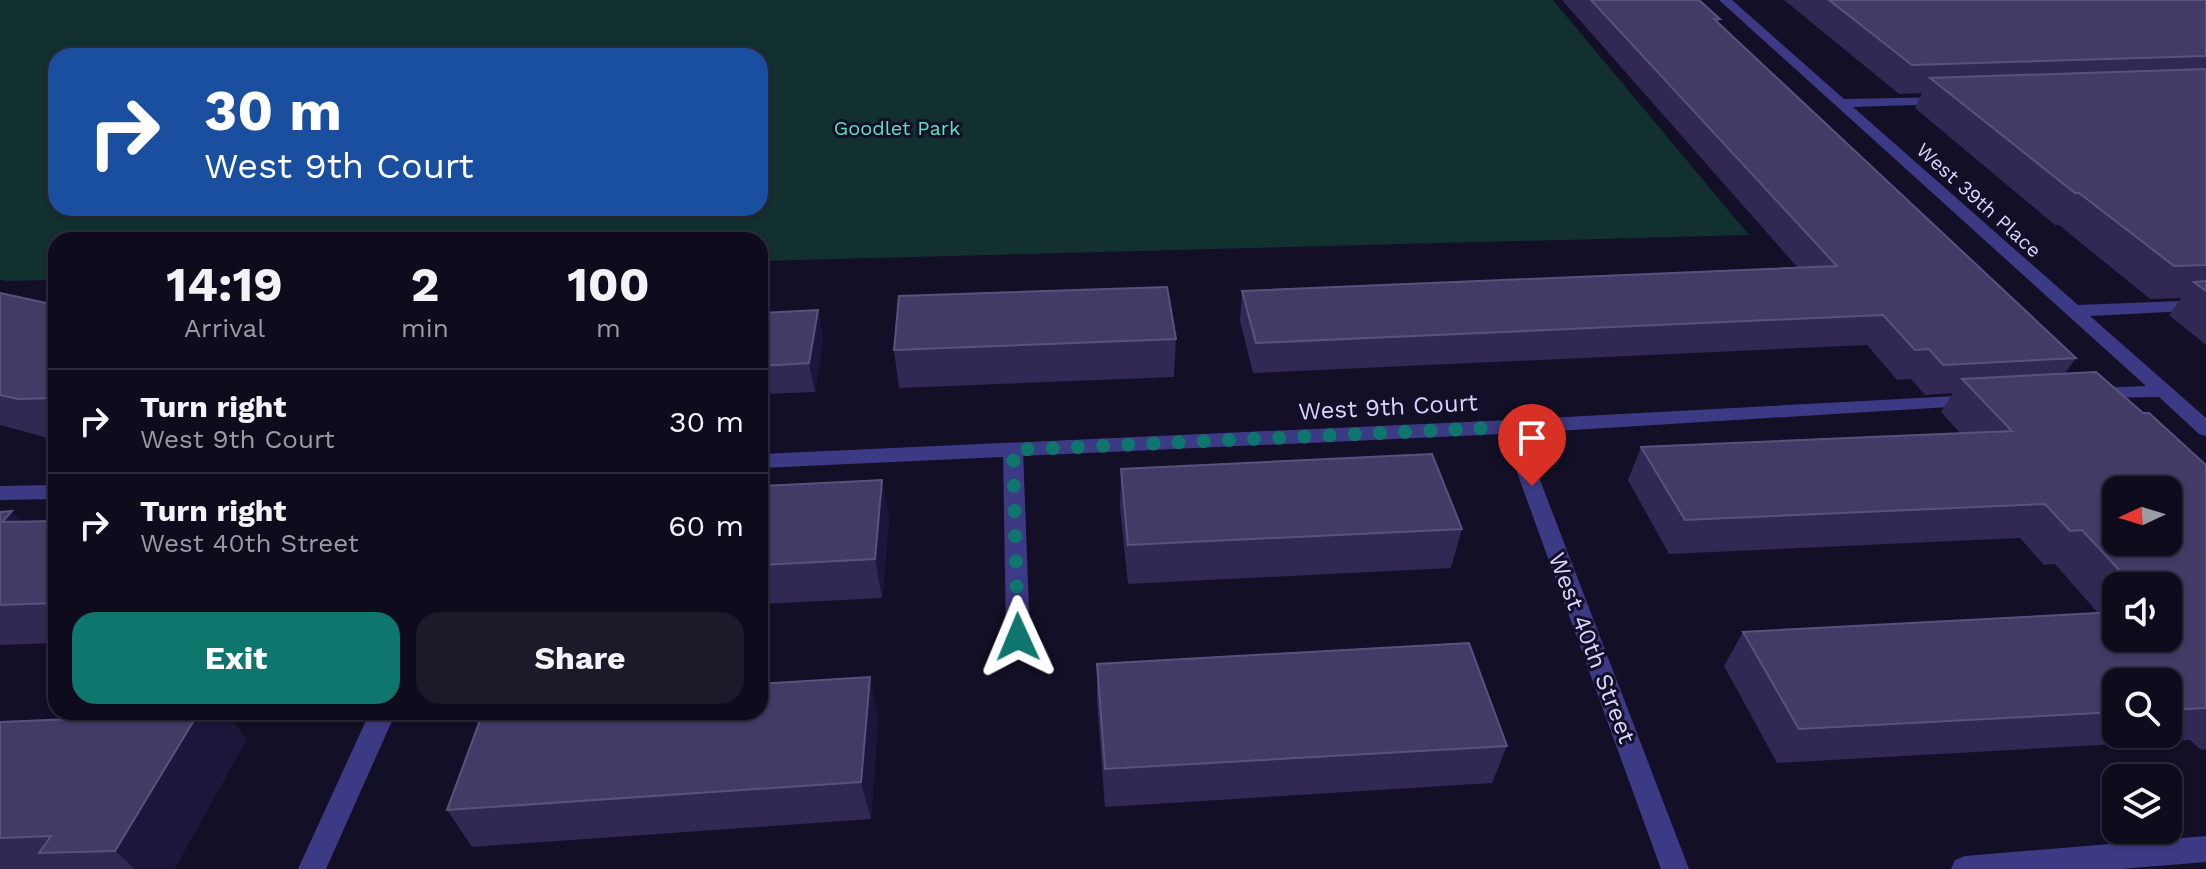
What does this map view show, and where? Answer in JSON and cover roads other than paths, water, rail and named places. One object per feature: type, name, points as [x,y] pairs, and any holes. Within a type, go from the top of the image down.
[{"type":"street","name":"West 39th Place","points":[[1725,0],[2206,429]]},
{"type":"street","points":[[1841,103],[1968,99]]},
{"type":"street","points":[[2073,311],[2206,305]]},
{"type":"street","points":[[2067,396],[2163,391]]},
{"type":"street","name":"West 9th Court","points":[[768,461],[1510,427],[1988,400]]},
{"type":"street","name":"West 40th Street","points":[[1510,427],[1675,869]]},
{"type":"street","points":[[1013,450],[1018,637]]},
{"type":"street","points":[[0,493],[48,492]]},
{"type":"street","points":[[312,869],[379,720]]},
{"type":"street","points":[[1965,869],[2206,849]]},
{"type":"park label","name":"Goodlet Park","points":[[897,128]]}]
